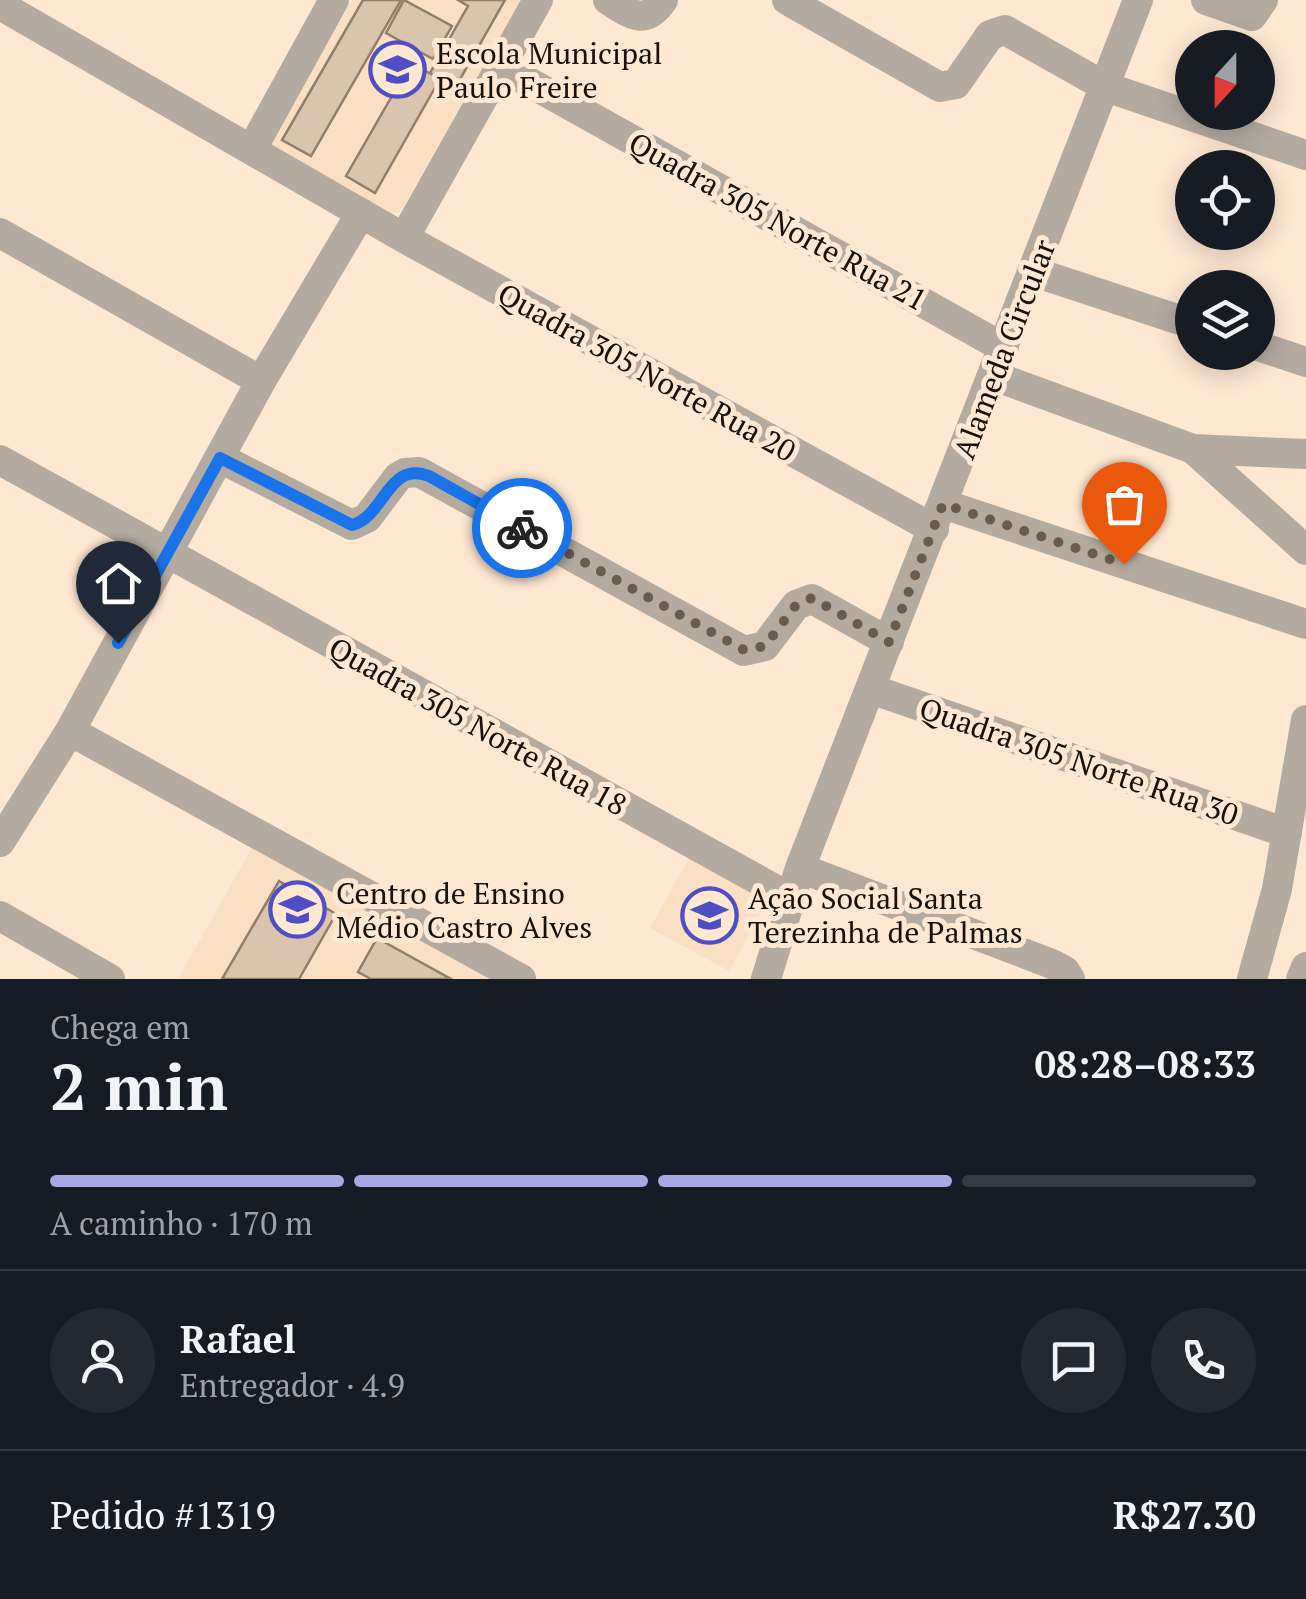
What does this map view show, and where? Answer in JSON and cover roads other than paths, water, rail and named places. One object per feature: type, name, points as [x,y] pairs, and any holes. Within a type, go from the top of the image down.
[{"type":"street","points":[[252,148],[334,0]]},
{"type":"street","points":[[404,238],[538,0]]},
{"type":"street","points":[[608,0],[640,16],[650,14],[663,0]]},
{"type":"street","points":[[787,0],[940,87],[956,84],[990,34],[1005,30],[1106,88],[1306,156]]},
{"type":"street","name":"Alameda Circular","points":[[766,979],[800,868],[1138,0]]},
{"type":"street","points":[[1206,0],[1252,16],[1264,0]]},
{"type":"street","name":"Quadra 305 Norte Rua 20","points":[[0,5],[404,238],[938,517],[1306,624]]},
{"type":"street","name":"Quadra 305 Norte Rua 21","points":[[500,66],[999,362],[1194,449]]},
{"type":"street","points":[[0,842],[12,791],[70,731],[261,381],[361,213]]},
{"type":"street","points":[[0,233],[261,381]]},
{"type":"street","points":[[1034,272],[1175,318]]},
{"type":"street","points":[[1275,352],[1306,362]]},
{"type":"street","points":[[1194,449],[1306,454]]},
{"type":"street","points":[[1194,449],[1306,550]]},
{"type":"street","points":[[220,458],[352,525],[367,518],[398,477],[419,472],[744,650],[765,646],[796,605],[812,598],[889,642]]},
{"type":"street","name":"Quadra 305 Norte Rua 18","points":[[0,460],[790,898]]},
{"type":"street","name":"Quadra 305 Norte Rua 30","points":[[871,689],[1287,833]]},
{"type":"street","points":[[1252,979],[1273,903],[1306,720]]},
{"type":"street","points":[[70,731],[522,979]]},
{"type":"street","points":[[800,868],[1061,971]]},
{"type":"street","points":[[0,916],[110,979]]},
{"type":"street","points":[[1302,979],[1306,967]]},
{"type":"place","name":"Escola Municipal Paulo Freire","points":[[397,70]]},
{"type":"place","name":"Centro de Ensino Médio Castro Alves","points":[[297,910]]},
{"type":"place","name":"Ação Social Santa Terezinha de Palmas","points":[[709,915]]}]
